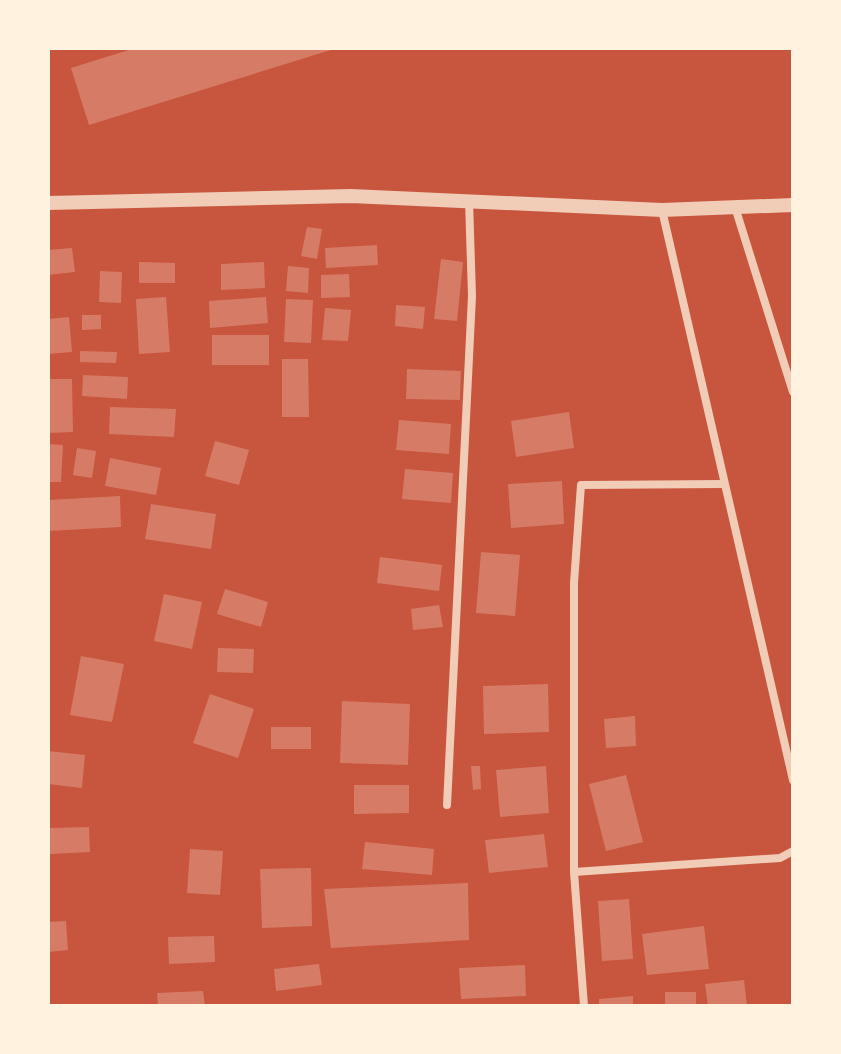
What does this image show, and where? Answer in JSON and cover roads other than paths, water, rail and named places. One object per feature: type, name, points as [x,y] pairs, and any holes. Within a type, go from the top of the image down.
[{"type":"street","points":[[48,203],[351,196],[662,210],[793,205]]},
{"type":"street","points":[[447,805],[472,296],[469,199]]},
{"type":"street","points":[[735,206],[793,392]]},
{"type":"street","points":[[662,210],[793,780]]},
{"type":"street","points":[[584,1006],[574,872],[574,583],[581,485],[724,484]]},
{"type":"street","points":[[574,872],[780,858],[793,851]]}]
